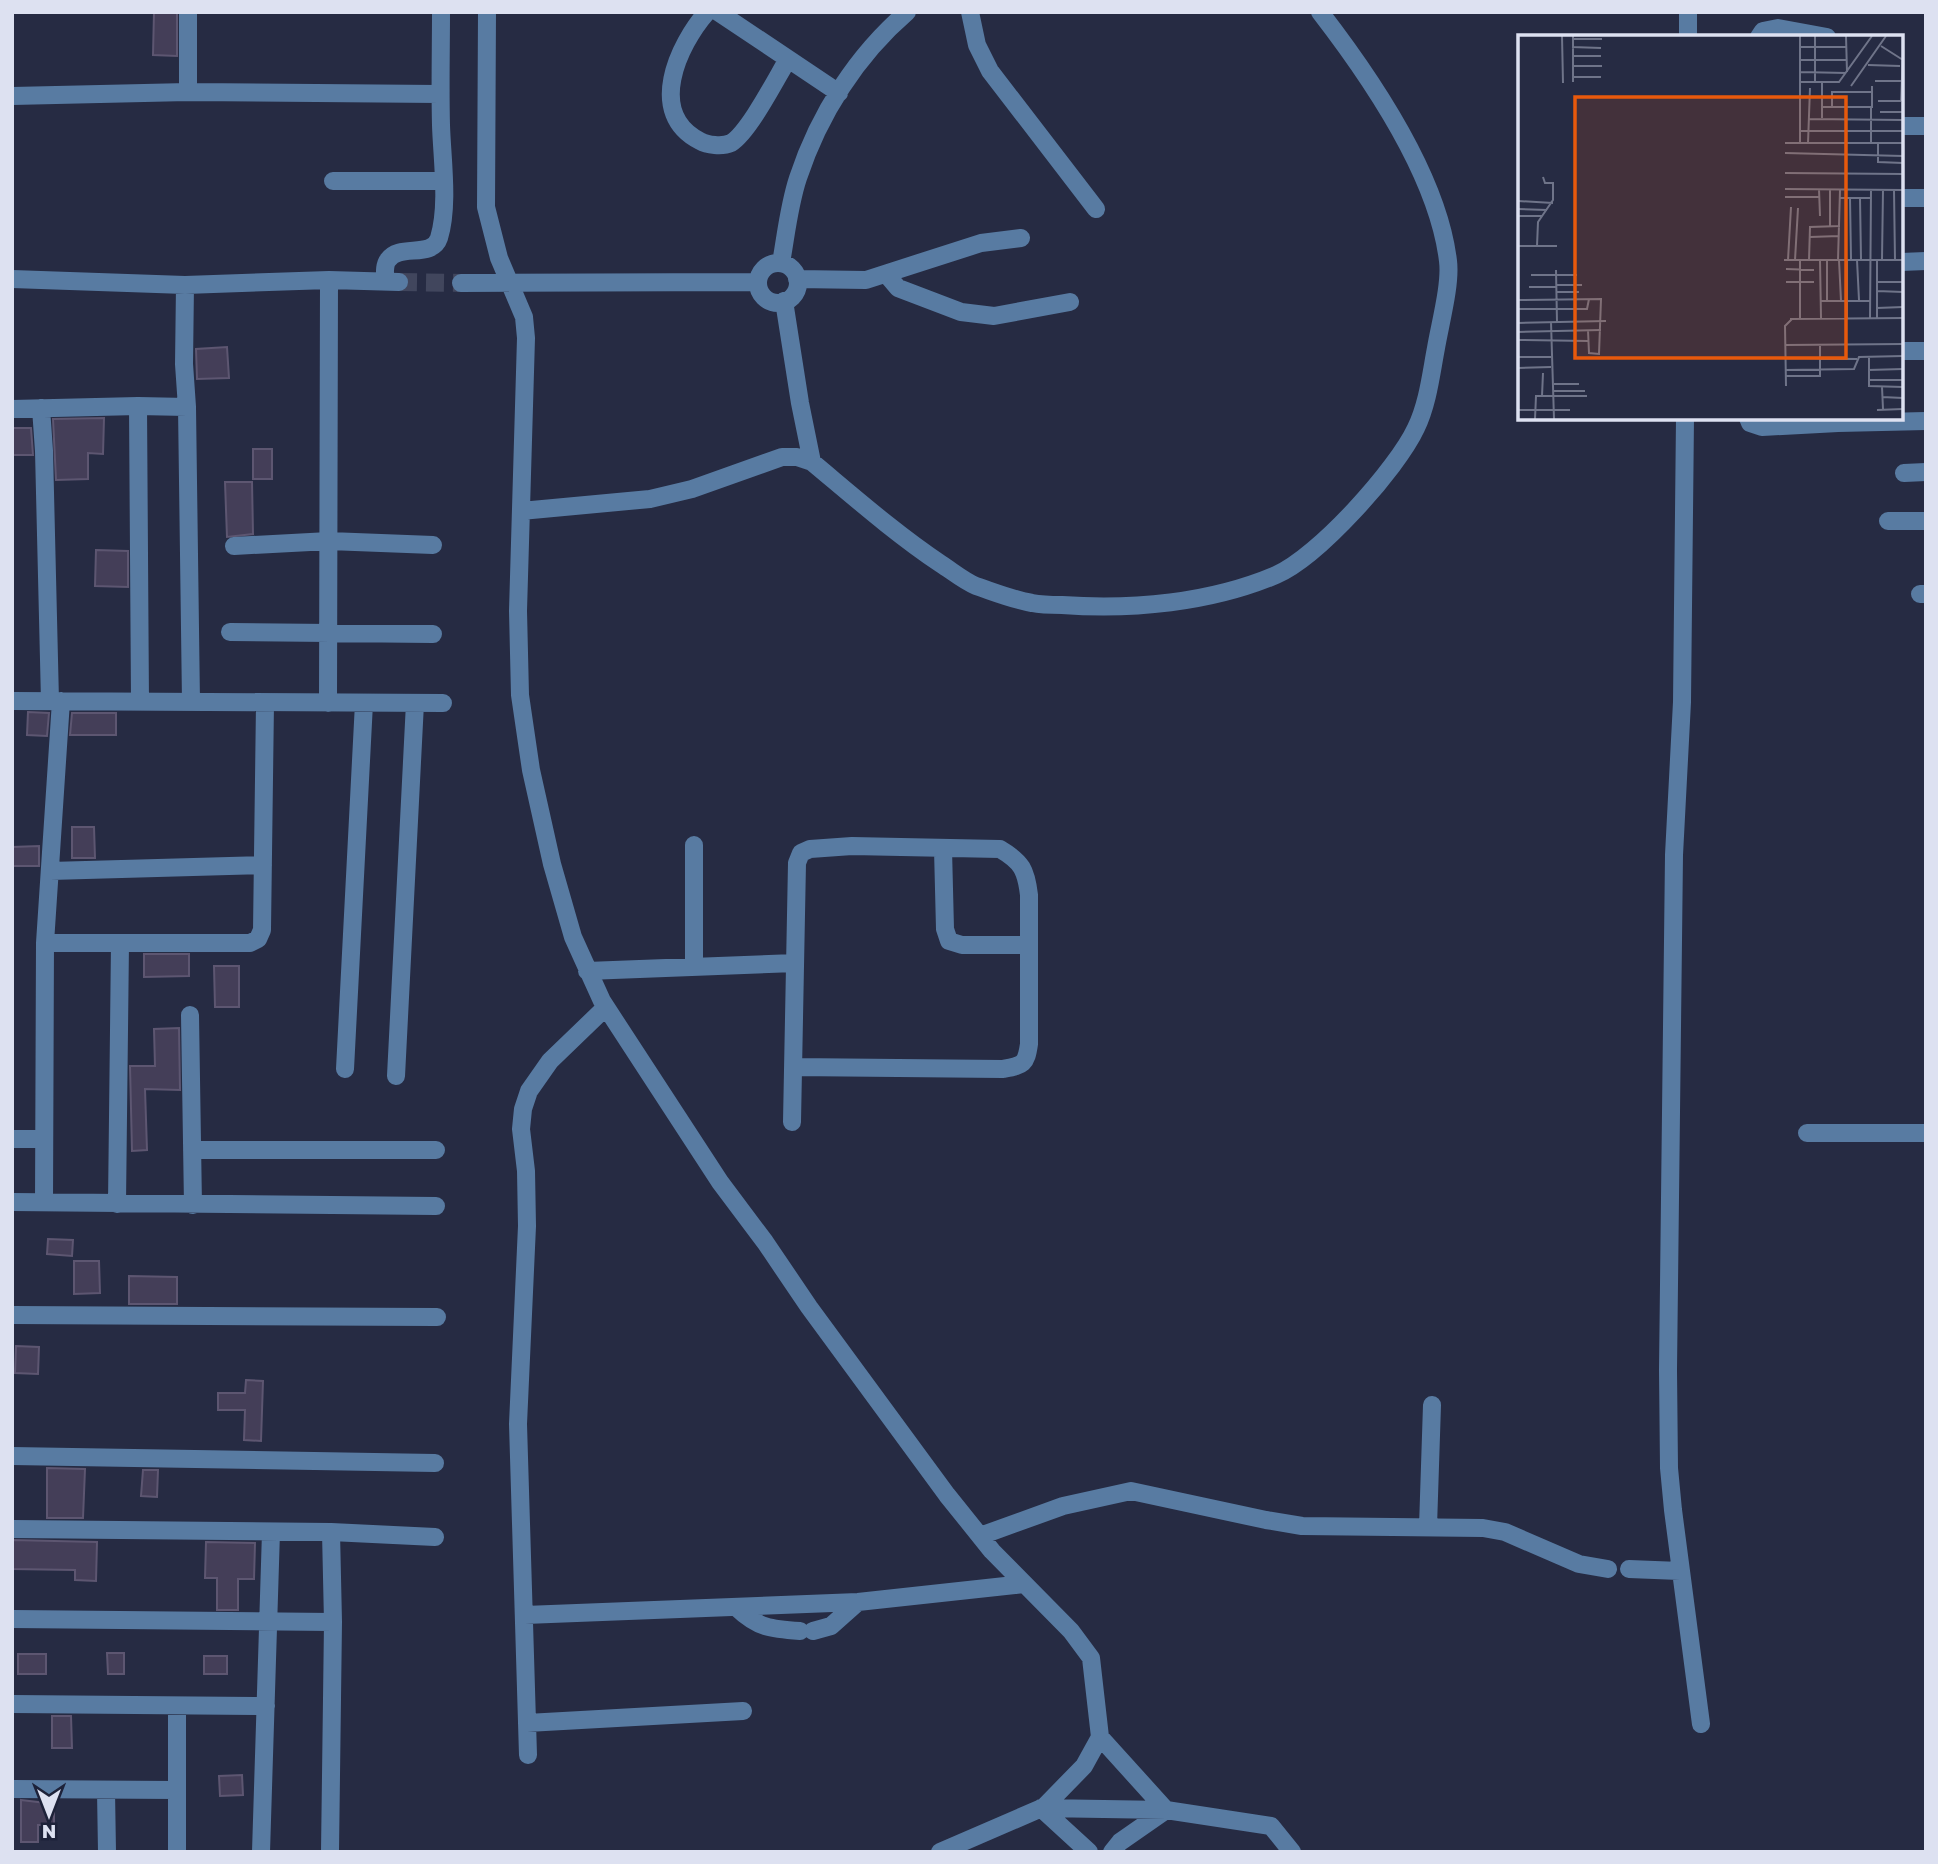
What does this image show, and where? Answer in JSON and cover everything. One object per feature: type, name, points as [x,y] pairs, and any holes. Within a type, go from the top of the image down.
[{"type":"street","points":[[188,12],[188,92]]},
{"type":"street","points":[[12,279],[185,285],[329,280],[392,281],[386,263],[391,257],[430,248],[437,242],[441,228],[441,12]]},
{"type":"street","points":[[487,12],[486,207],[495,247],[524,317],[526,338],[519,611],[520,695],[531,770],[552,864],[573,937],[606,1007],[720,1181],[809,1307],[980,1536],[1071,1631],[1091,1658],[1100,1737],[1084,1766],[1041,1808],[940,1852]]},
{"type":"street","points":[[707,12],[676,59],[671,81],[676,118],[685,132],[702,143],[721,145],[731,142],[747,126],[788,59]]},
{"type":"street","points":[[718,12],[838,93]]},
{"type":"street","points":[[781,263],[798,179],[811,145],[859,60],[907,12]]},
{"type":"street","points":[[971,12],[977,45],[990,71],[1004,93],[1096,209]]},
{"type":"street","points":[[522,511],[650,499],[692,489],[782,457],[797,457],[812,462],[920,550],[973,585],[1033,603],[1089,607],[1195,598],[1238,589],[1278,574],[1325,541],[1391,466],[1416,428],[1426,399],[1443,312],[1448,263],[1426,180],[1360,64],[1320,12]]},
{"type":"street","points":[[1688,12],[1688,35]]},
{"type":"street","points":[[1760,35],[1763,31],[1778,28],[1816,35]]},
{"type":"street","points":[[12,96],[188,92],[440,94]]},
{"type":"street","points":[[1903,126],[1926,126]]},
{"type":"street","points":[[333,181],[443,181]]},
{"type":"street","points":[[1903,198],[1926,198]]},
{"type":"street","points":[[797,279],[866,280],[981,243],[1021,238]]},
{"type":"street","points":[[1903,261],[1926,261]]},
{"type":"street","points":[[774,263],[781,263],[794,271],[797,279],[795,293],[784,302],[769,301],[759,290],[758,282],[763,270],[774,263]]},
{"type":"street","points":[[887,275],[898,288],[961,312],[995,316],[1070,302]]},
{"type":"street","points":[[328,703],[329,280]]},
{"type":"street","points":[[461,283],[758,282]]},
{"type":"street","points":[[185,285],[184,365],[187,407],[191,702]]},
{"type":"street","points":[[784,302],[812,462]]},
{"type":"street","points":[[1903,351],[1926,351]]},
{"type":"street","points":[[138,406],[140,702]]},
{"type":"street","points":[[12,409],[187,407]]},
{"type":"street","points":[[41,408],[55,701],[45,943],[44,1202]]},
{"type":"street","points":[[1685,420],[1682,702],[1674,855],[1669,1468],[1701,1724]]},
{"type":"street","points":[[1749,420],[1762,427],[1838,420],[1926,421]]},
{"type":"street","points":[[1903,473],[1926,472]]},
{"type":"street","points":[[1888,521],[1926,521]]},
{"type":"street","points":[[234,546],[329,541],[433,545]]},
{"type":"street","points":[[230,632],[433,634]]},
{"type":"street","points":[[12,701],[443,704]]},
{"type":"street","points":[[45,943],[250,943],[258,939],[262,930],[265,703]]},
{"type":"street","points":[[345,1069],[363,703]]},
{"type":"street","points":[[396,1076],[415,703]]},
{"type":"street","points":[[694,845],[694,967]]},
{"type":"street","points":[[792,1122],[793,1068],[795,964],[797,863],[801,853],[810,849],[852,846],[1000,849],[1014,857],[1027,873],[1029,1044],[1027,1059],[1020,1066],[1003,1069],[793,1068]]},
{"type":"street","points":[[943,849],[945,929],[949,941],[962,945],[1029,945]]},
{"type":"street","points":[[50,871],[263,865]]},
{"type":"street","points":[[117,1204],[120,943]]},
{"type":"street","points":[[587,971],[795,964]]},
{"type":"street","points":[[528,1755],[519,1424],[527,1226],[526,1171],[521,1129],[523,1109],[530,1091],[550,1061],[606,1007]]},
{"type":"street","points":[[190,1015],[193,1205]]},
{"type":"street","points":[[1807,1133],[1926,1133]]},
{"type":"street","points":[[12,1139],[44,1139]]},
{"type":"street","points":[[192,1150],[436,1150]]},
{"type":"street","points":[[12,1202],[436,1206]]},
{"type":"street","points":[[12,1315],[437,1317]]},
{"type":"street","points":[[1428,1527],[1432,1405]]},
{"type":"street","points":[[12,1456],[435,1463]]},
{"type":"street","points":[[980,1536],[1063,1506],[1131,1491],[1303,1526],[1483,1528],[1505,1532],[1580,1564],[1608,1569]]},
{"type":"street","points":[[12,1530],[331,1531],[435,1537]]},
{"type":"street","points":[[330,1852],[333,1622],[331,1531]]},
{"type":"street","points":[[261,1852],[271,1532]]},
{"type":"street","points":[[1629,1569],[1680,1571]]},
{"type":"street","points":[[525,1615],[858,1602],[1024,1584]]},
{"type":"street","points":[[737,1608],[758,1625],[806,1631],[831,1626],[858,1602]]},
{"type":"street","points":[[12,1619],[333,1622]]},
{"type":"street","points":[[12,1704],[266,1706]]},
{"type":"street","points":[[177,1706],[177,1852]]},
{"type":"street","points":[[527,1723],[743,1711]]},
{"type":"street","points":[[1100,1737],[1166,1810]]},
{"type":"street","points":[[12,1789],[176,1790]]},
{"type":"street","points":[[106,1791],[107,1852]]},
{"type":"street","points":[[1041,1808],[1166,1810],[1271,1826],[1292,1852]]},
{"type":"street","points":[[1041,1808],[1089,1852]]},
{"type":"street","points":[[1112,1852],[1120,1842],[1166,1810]]},
{"type":"building","points":[[154,12],[177,12],[177,56],[153,55]]},
{"type":"building","points":[[227,347],[229,378],[197,379],[196,349]]},
{"type":"building","points":[[104,418],[103,454],[88,453],[88,479],[56,480],[53,419]]},
{"type":"building","points":[[12,428],[31,428],[33,455],[12,455]]},
{"type":"building","points":[[253,449],[272,449],[272,479],[253,479]]},
{"type":"building","points":[[225,482],[252,482],[253,534],[227,537]]},
{"type":"building","points":[[96,550],[128,551],[128,587],[95,586]]},
{"type":"building","points":[[28,712],[49,713],[47,736],[27,735]]},
{"type":"building","points":[[72,713],[116,713],[116,735],[70,735]]},
{"type":"building","points":[[72,827],[94,827],[95,858],[72,858]]},
{"type":"building","points":[[39,846],[39,866],[12,866],[12,847]]},
{"type":"building","points":[[144,954],[189,954],[189,976],[144,977]]},
{"type":"building","points":[[214,966],[239,966],[239,1007],[215,1007]]},
{"type":"building","points":[[179,1028],[180,1090],[145,1089],[147,1150],[132,1151],[130,1066],[155,1066],[154,1029]]},
{"type":"building","points":[[48,1239],[73,1240],[72,1256],[47,1254]]},
{"type":"building","points":[[74,1261],[99,1261],[100,1293],[74,1294]]},
{"type":"building","points":[[129,1276],[177,1277],[177,1304],[129,1304]]},
{"type":"building","points":[[16,1346],[39,1347],[38,1374],[15,1373]]},
{"type":"building","points":[[246,1380],[263,1381],[261,1441],[244,1440],[245,1410],[218,1410],[218,1393],[245,1393]]},
{"type":"building","points":[[47,1468],[85,1469],[83,1518],[47,1518]]},
{"type":"building","points":[[143,1470],[158,1470],[157,1497],[141,1496]]},
{"type":"building","points":[[12,1540],[97,1542],[96,1581],[75,1580],[75,1570],[12,1569]]},
{"type":"building","points":[[206,1542],[255,1543],[254,1579],[238,1579],[238,1610],[217,1610],[217,1578],[205,1578]]},
{"type":"building","points":[[107,1653],[124,1653],[124,1674],[108,1674]]},
{"type":"building","points":[[18,1654],[46,1654],[46,1674],[18,1674]]},
{"type":"building","points":[[204,1656],[227,1656],[227,1674],[204,1674]]},
{"type":"building","points":[[52,1716],[71,1716],[72,1748],[52,1748]]},
{"type":"building","points":[[242,1775],[243,1795],[220,1796],[219,1776]]},
{"type":"building","points":[[21,1800],[54,1804],[54,1825],[38,1825],[38,1842],[21,1842]]},
{"type":"tunnel","points":[[399,282],[461,283]]}]
